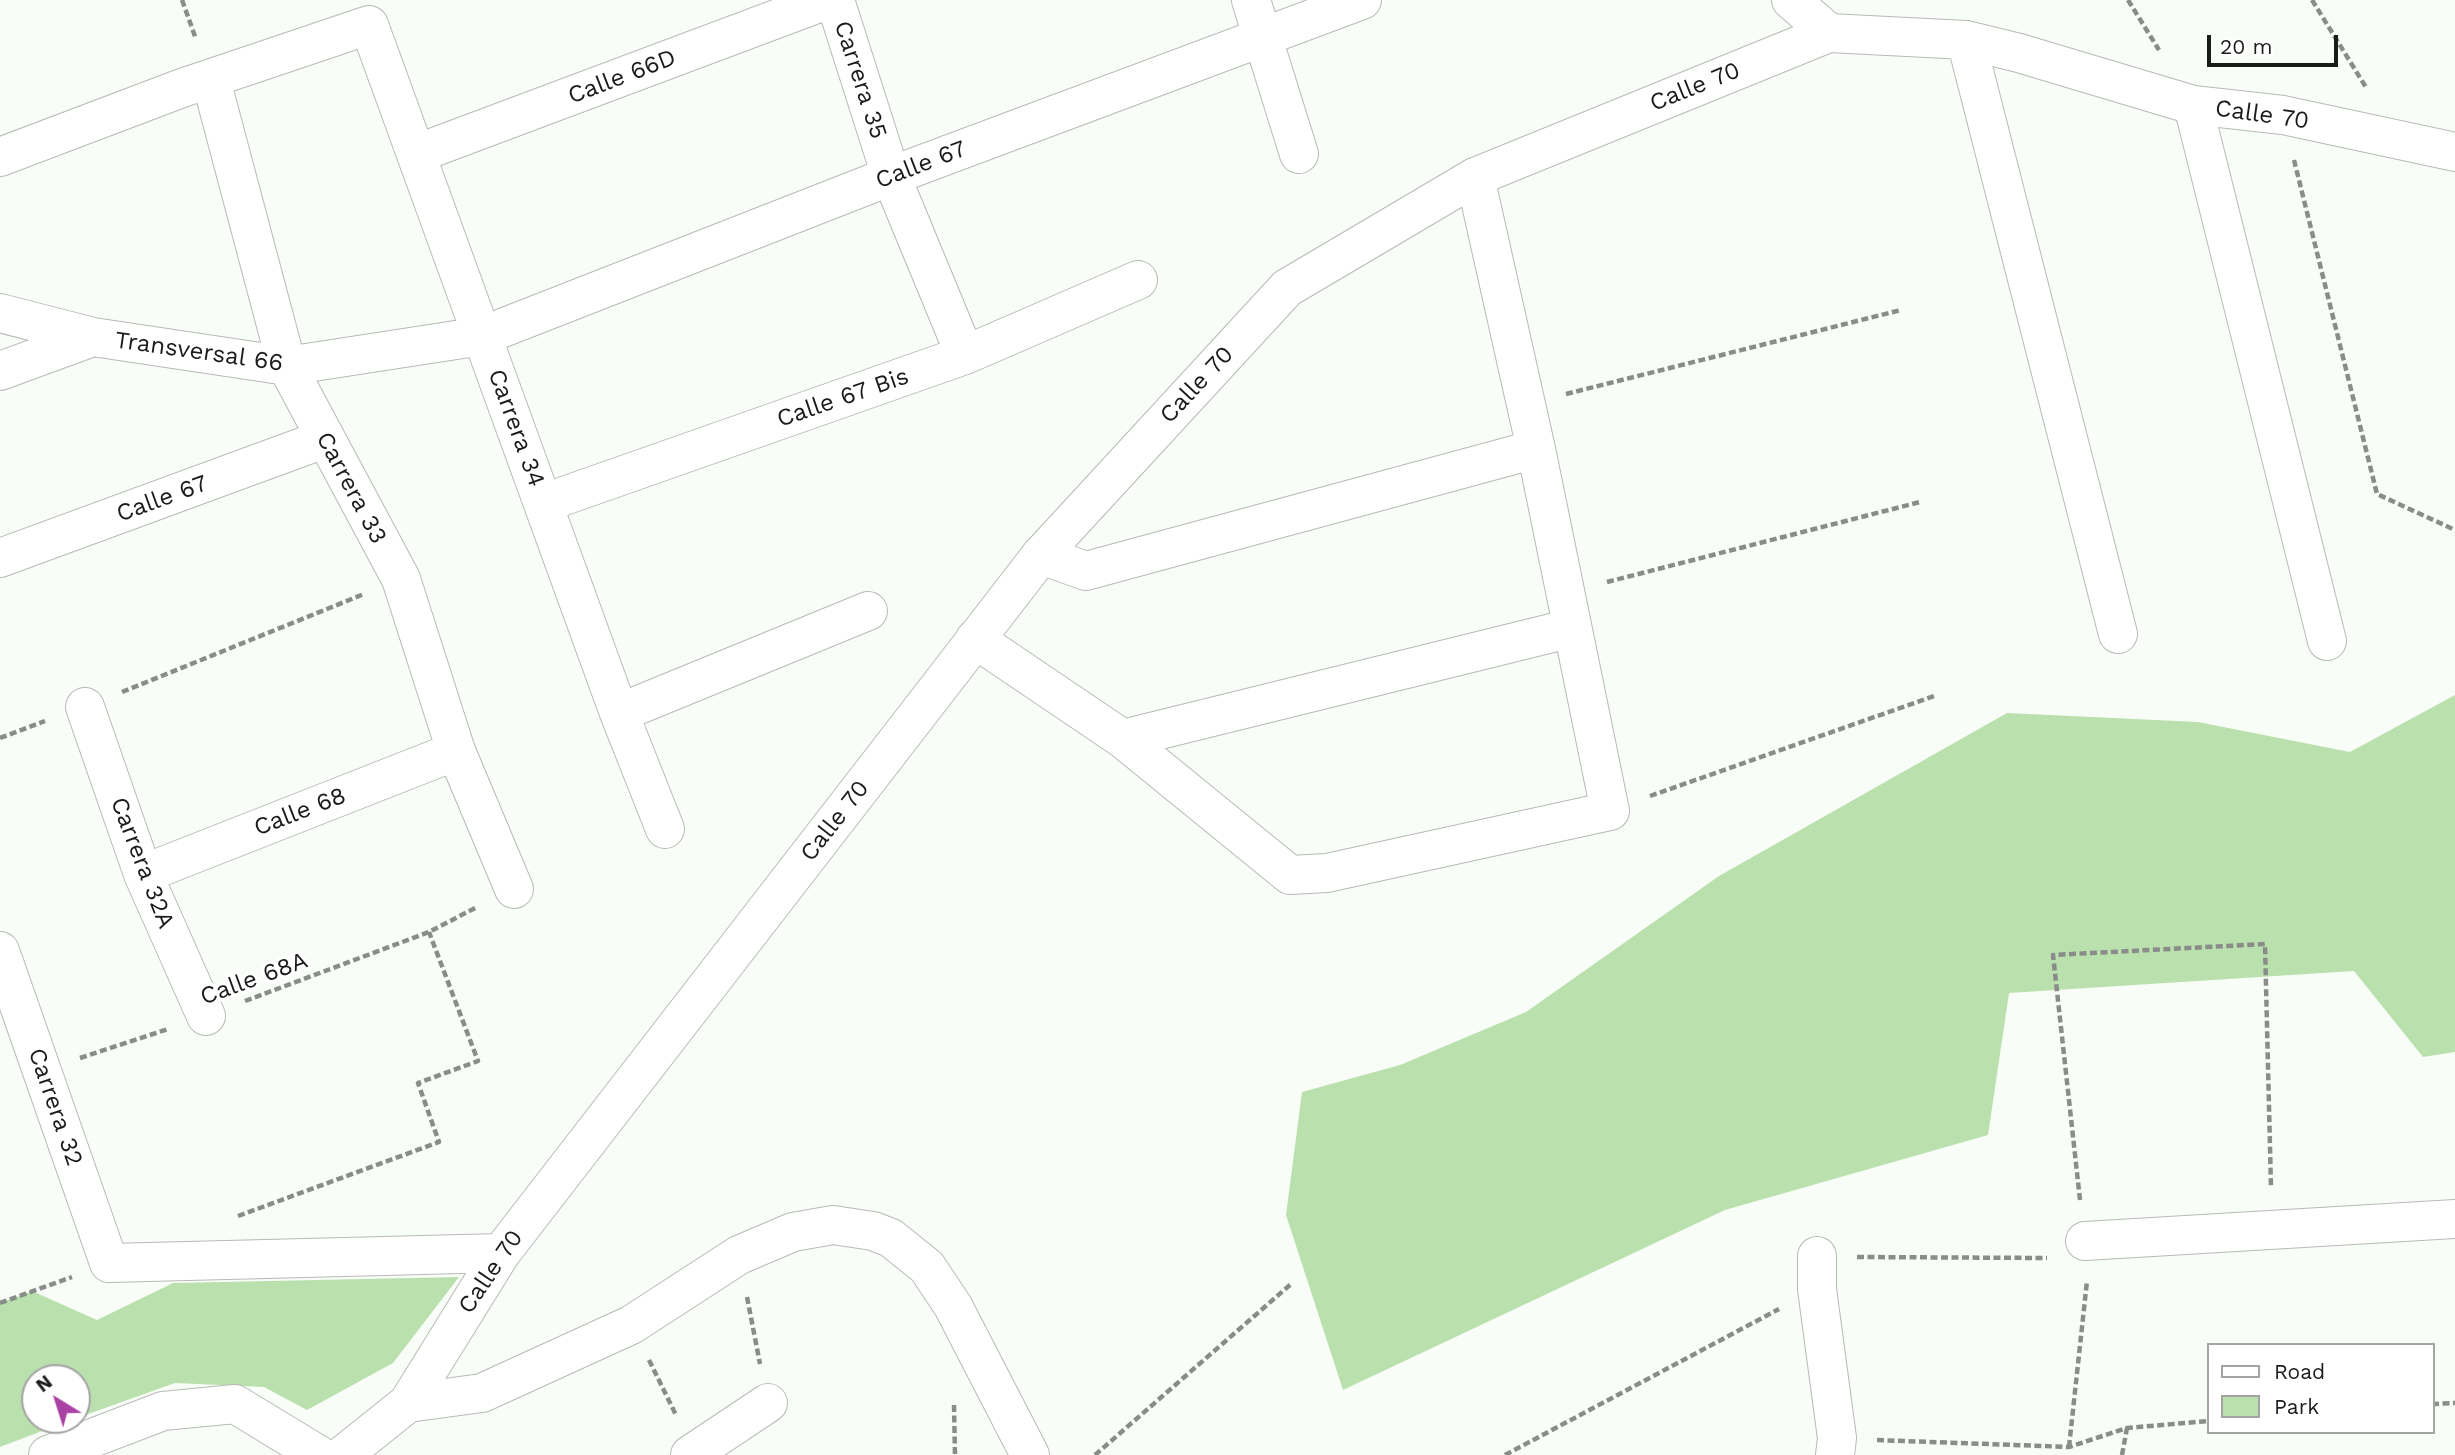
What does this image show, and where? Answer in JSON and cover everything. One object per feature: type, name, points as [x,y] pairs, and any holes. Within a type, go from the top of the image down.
[{"type":"street","name":"Calle 66D","points":[[416,154],[827,0]]},
{"type":"street","name":"Carrera 35","points":[[835,0],[891,177],[965,355]]},
{"type":"street","points":[[1251,0],[1299,155]]},
{"type":"street","name":"Calle 67","points":[[482,336],[891,177],[1362,0]]},
{"type":"street","points":[[1791,0],[1825,17]]},
{"type":"street","name":"Calle 70","points":[[343,1455],[408,1403],[501,1253],[1041,555],[1287,288],[1475,177],[1825,17],[1966,40],[2193,105],[2283,115],[2455,152]]},
{"type":"street","name":"Carrera 34","points":[[211,79],[369,25],[619,713],[666,829]]},
{"type":"street","points":[[1966,40],[2118,634]]},
{"type":"street","points":[[0,157],[211,79]]},
{"type":"street","name":"Carrera 33","points":[[211,79],[287,366],[401,579],[456,751],[514,889]]},
{"type":"street","points":[[2193,105],[2327,641]]},
{"type":"street","points":[[975,639],[1123,739],[1290,875],[1326,873],[1609,811],[1536,449],[1475,177]]},
{"type":"street","name":"Calle 67 Bis","points":[[544,503],[965,355],[1138,281]]},
{"type":"street","name":"Transversal 66","points":[[0,313],[93,337],[287,366],[482,336]]},
{"type":"street","points":[[0,371],[93,337]]},
{"type":"street","name":"Calle 67","points":[[0,558],[324,439]]},
{"type":"street","points":[[1041,555],[1086,571],[1536,449]]},
{"type":"street","points":[[1123,739],[1569,610]]},
{"type":"street","points":[[619,713],[868,611]]},
{"type":"street","name":"Carrera 32A","points":[[85,707],[143,874],[206,1016]]},
{"type":"street","name":"Calle 68","points":[[143,874],[456,751]]},
{"type":"street","name":"Carrera 32","points":[[0,951],[109,1263]]},
{"type":"street","points":[[2085,1241],[2455,1219]]},
{"type":"street","points":[[408,1403],[482,1393],[631,1325],[739,1255],[793,1232],[833,1225],[873,1231],[891,1238],[927,1267],[942,1286],[1030,1455]]},
{"type":"street","points":[[109,1263],[501,1253]]},
{"type":"street","points":[[1817,1273],[1836,1447]]},
{"type":"street","points":[[692,1453],[768,1403]]},
{"type":"street","points":[[48,1455],[163,1411],[235,1404],[318,1455]]},
{"type":"path","points":[[2312,0],[2398,140]]},
{"type":"path","points":[[2283,115],[2376,494],[2455,530]]},
{"type":"path","points":[[1525,404],[1901,310]]},
{"type":"path","points":[[1569,610],[1920,502]]},
{"type":"path","points":[[85,707],[401,579]]},
{"type":"path","points":[[1609,811],[1937,695]]},
{"type":"path","name":"Calle 68A","points":[[43,1070],[206,1016],[429,932],[514,889]]},
{"type":"path","points":[[236,1217],[439,1142],[418,1083],[478,1061],[429,932]]},
{"type":"path","points":[[2066,1071],[2053,955],[2265,944],[2273,1231]]},
{"type":"path","points":[[739,1255],[768,1403]]},
{"type":"path","points":[[1505,1455],[1817,1273],[2049,1258]]},
{"type":"path","points":[[0,1303],[109,1263]]},
{"type":"path","points":[[1095,1455],[1292,1284]]},
{"type":"path","points":[[631,1325],[692,1453]]},
{"type":"path","points":[[2434,1404],[2455,1403]]},
{"type":"path","points":[[1836,1447],[2069,1447],[2127,1428],[2206,1421]]},
{"type":"path","points":[[2122,1455],[2127,1428]]},
{"type":"green space","points":[[2455,695],[2455,1052],[2423,1057],[2354,971],[2009,993],[1988,1135],[1725,1210],[1343,1390],[1286,1215],[1302,1092],[1400,1065],[1526,1012],[1719,876],[2007,713],[2198,722],[2350,752]]},
{"type":"green space","points":[[459,1277],[393,1363],[307,1410],[264,1387],[175,1383],[91,1413],[91,1364],[21,1364],[21,1434],[34,1434],[0,1447],[0,1303],[32,1291],[97,1320],[173,1283]]}]
